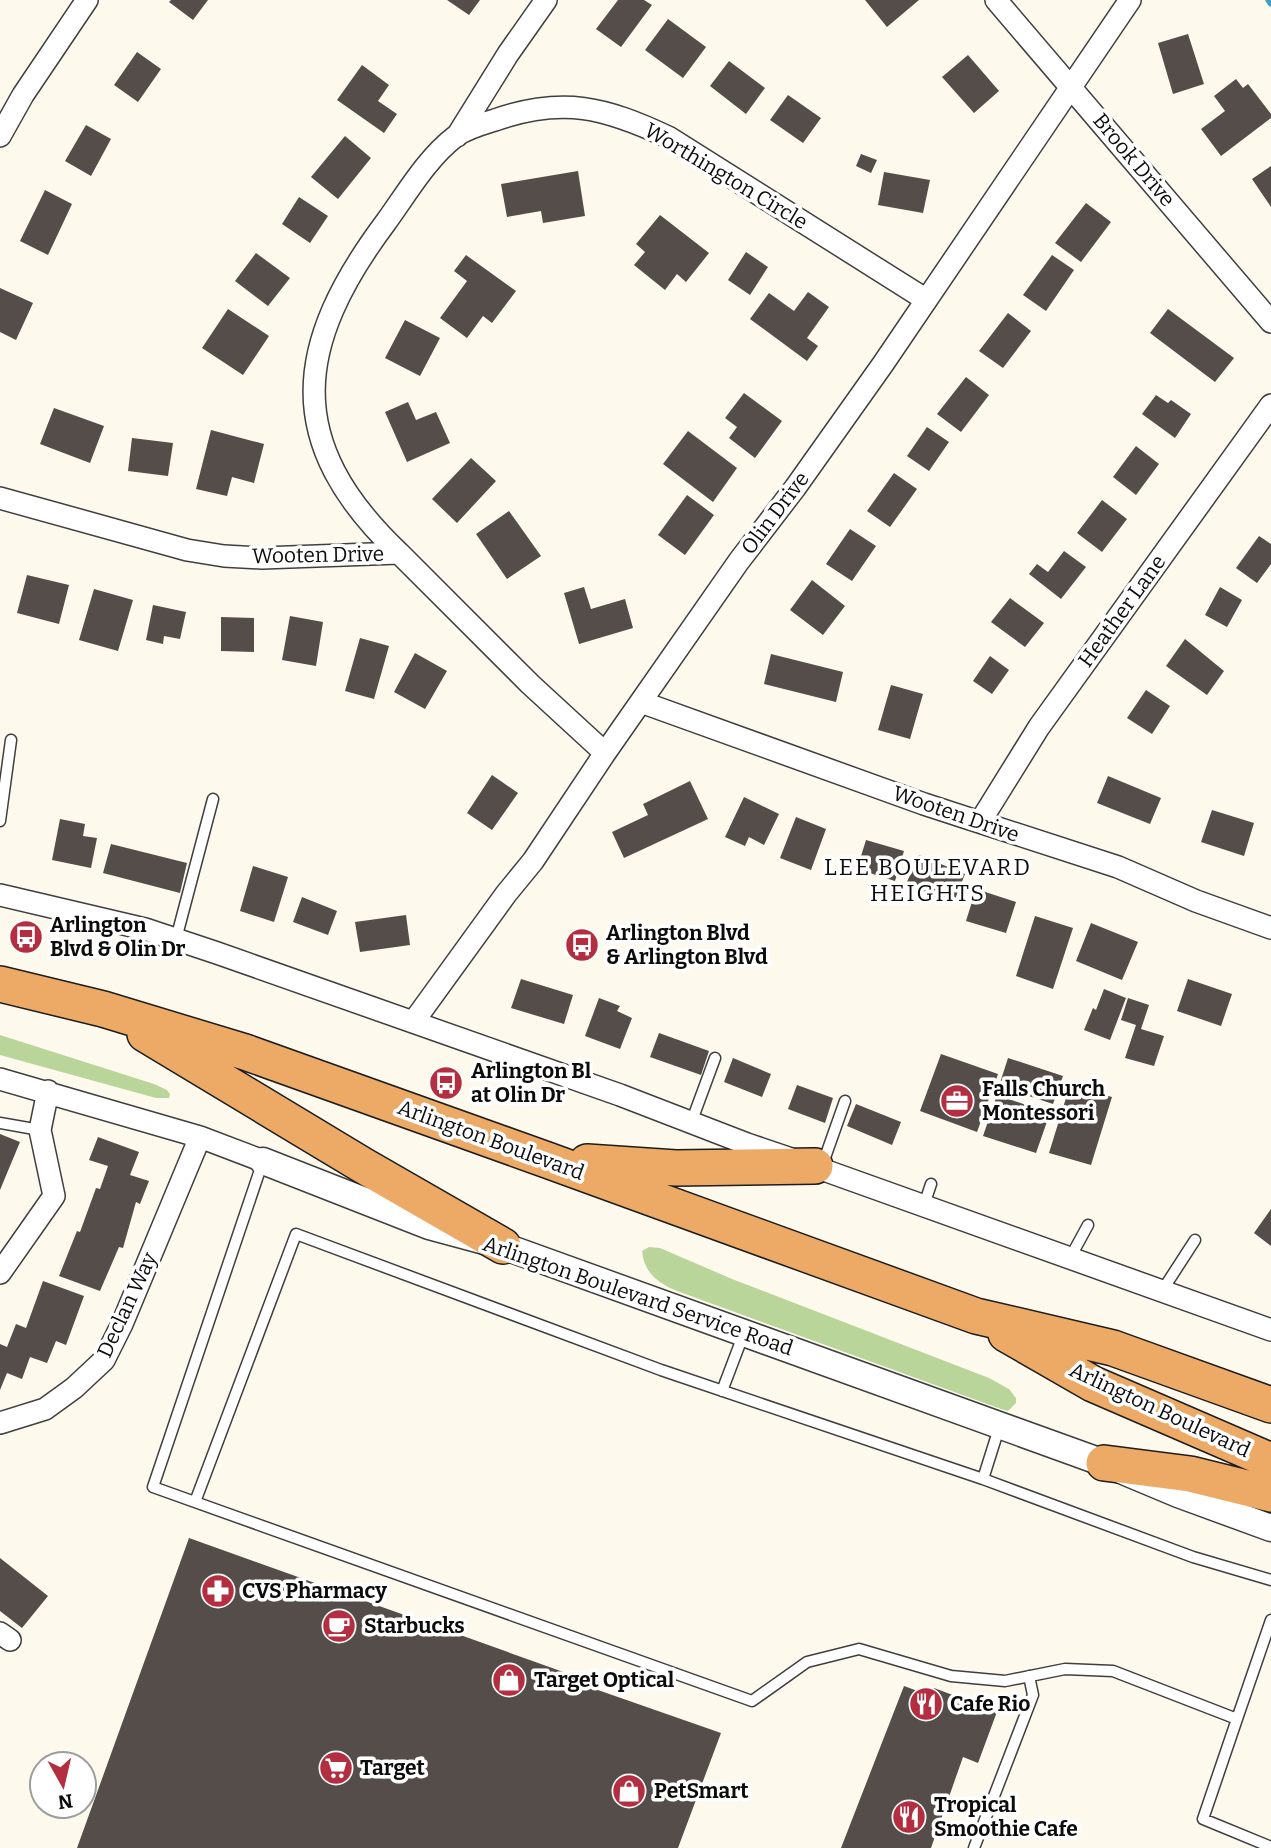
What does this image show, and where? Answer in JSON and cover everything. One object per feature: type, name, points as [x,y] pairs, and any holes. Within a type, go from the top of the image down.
[{"type":"highway","name":"Arlington Boulevard","points":[[0,984],[103,1009],[245,1052],[976,1316],[1113,1348],[1271,1405]]},
{"type":"highway","points":[[103,1009],[503,1247]]},
{"type":"highway","points":[[547,1160],[676,1168],[818,1167]]},
{"type":"highway","name":"Arlington Boulevard","points":[[976,1316],[1093,1384],[1271,1461]]},
{"type":"highway","points":[[1104,1462],[1190,1474],[1271,1494]]},
{"type":"street","points":[[0,136],[23,95],[87,0]]},
{"type":"street","points":[[457,136],[508,54],[546,0]]},
{"type":"street","name":"Brook Drive","points":[[996,0],[1271,321]]},
{"type":"street","name":"Olin Drive","points":[[414,1021],[533,861],[604,753],[739,561],[795,488],[883,364],[1130,0]]},
{"type":"street","name":"Worthington Circle","points":[[399,554],[363,516],[343,489],[328,461],[319,434],[315,404],[316,359],[325,325],[342,287],[376,235],[432,159],[457,136],[474,127],[517,112],[539,108],[601,110],[629,119],[690,150],[925,299]]},
{"type":"street","name":"Heather Lane","points":[[980,822],[1039,727],[1271,405]]},
{"type":"street","name":"Wooten Drive","points":[[0,498],[187,550],[224,556],[262,558],[399,554],[604,753]]},
{"type":"street","name":"Wooten Drive","points":[[640,702],[980,822],[1118,867],[1196,901],[1271,928]]},
{"type":"street","points":[[0,895],[145,929],[176,939],[414,1021],[747,1144],[1271,1330]]},
{"type":"street","name":"Arlington Boulevard Service Road","points":[[0,1079],[200,1138],[429,1226],[503,1247],[1104,1462],[1178,1494],[1271,1528]]},
{"type":"street","points":[[0,1273],[54,1196],[40,1130],[48,1091]]},
{"type":"street","name":"Declan Way","points":[[0,1423],[46,1409],[104,1360],[122,1324],[200,1138]]},
{"type":"lane","points":[[0,821],[11,740]]},
{"type":"lane","points":[[176,939],[213,800]]},
{"type":"lane","points":[[691,1123],[715,1058]]},
{"type":"lane","points":[[818,1167],[845,1101]]},
{"type":"lane","points":[[0,1123],[40,1130]]},
{"type":"lane","points":[[263,1161],[153,1487],[752,1701],[807,1662],[859,1649],[951,1676],[1005,1681],[1065,1669],[1113,1671],[1237,1719]]},
{"type":"lane","points":[[924,1205],[931,1184]]},
{"type":"lane","points":[[1070,1258],[1088,1225]]},
{"type":"lane","points":[[195,1502],[296,1234],[722,1391],[984,1479],[1193,1557],[1271,1580]]},
{"type":"lane","points":[[1162,1291],[1195,1240]]},
{"type":"lane","points":[[722,1391],[744,1333]]},
{"type":"lane","points":[[984,1479],[1000,1425]]},
{"type":"lane","points":[[1271,1620],[1203,1819],[1271,1847]]},
{"type":"lane","points":[[974,1848],[1033,1695],[1029,1676]]},
{"type":"green space","points":[[0,1035],[154,1084],[167,1090],[169,1098],[156,1098],[0,1055]]},
{"type":"green space","points":[[649,1247],[660,1248],[732,1279],[989,1378],[1009,1389],[1016,1398],[1016,1403],[1008,1411],[1001,1409],[677,1291],[658,1281],[649,1271],[642,1251]]},
{"type":"building","points":[[208,0],[193,20],[169,2]]},
{"type":"building","points":[[447,0],[480,0],[469,15]]},
{"type":"building","points":[[618,0],[644,0],[652,5],[621,47],[596,29]]},
{"type":"building","points":[[865,0],[919,0],[887,27]]},
{"type":"building","points":[[668,19],[706,47],[683,78],[645,50]]},
{"type":"building","points":[[1188,34],[1204,84],[1173,94],[1158,43]]},
{"type":"building","points":[[137,52],[161,69],[138,102],[114,85]]},
{"type":"building","points":[[968,55],[999,91],[974,113],[942,77]]},
{"type":"building","points":[[729,61],[765,88],[746,114],[710,86]]},
{"type":"building","points":[[362,65],[389,85],[378,101],[397,114],[384,133],[337,100]]},
{"type":"building","points":[[1236,79],[1243,88],[1248,84],[1271,114],[1271,118],[1221,156],[1201,129],[1225,111],[1214,96]]},
{"type":"building","points":[[788,95],[821,118],[803,143],[770,120]]},
{"type":"building","points":[[86,125],[111,139],[91,176],[65,161]]},
{"type":"building","points":[[345,136],[371,158],[338,199],[311,177]]},
{"type":"building","points":[[861,154],[877,160],[871,173],[856,166]]},
{"type":"building","points":[[1271,166],[1271,207],[1252,179]]},
{"type":"building","points":[[578,171],[585,216],[543,223],[541,211],[507,217],[501,184]]},
{"type":"building","points":[[884,172],[930,180],[923,213],[878,205]]},
{"type":"building","points":[[45,190],[72,204],[48,255],[20,241]]},
{"type":"building","points":[[299,197],[328,216],[310,243],[282,224]]},
{"type":"building","points":[[1086,203],[1111,222],[1081,262],[1055,243]]},
{"type":"building","points":[[660,215],[709,253],[686,282],[677,274],[665,290],[634,265],[645,252],[636,244]]},
{"type":"building","points":[[746,252],[768,267],[750,295],[728,280]]},
{"type":"building","points":[[256,253],[290,278],[268,306],[235,281]]},
{"type":"building","points":[[466,255],[516,291],[492,323],[483,316],[467,338],[440,318],[467,281],[454,271]]},
{"type":"building","points":[[1052,255],[1074,270],[1046,311],[1023,295]]},
{"type":"building","points":[[0,288],[33,303],[16,340],[0,332]]},
{"type":"building","points":[[808,292],[829,307],[807,338],[818,346],[807,361],[750,319],[769,293],[794,311]]},
{"type":"building","points":[[228,309],[269,336],[243,375],[202,348]]},
{"type":"building","points":[[1168,309],[1234,358],[1215,382],[1150,333]]},
{"type":"building","points":[[1008,313],[1031,331],[1003,368],[979,351]]},
{"type":"building","points":[[405,320],[440,338],[420,376],[385,358]]},
{"type":"building","points":[[966,377],[989,395],[961,432],[937,414]]},
{"type":"building","points":[[744,393],[782,421],[755,458],[729,438],[737,427],[725,418]]},
{"type":"building","points":[[1156,395],[1168,403],[1171,400],[1191,414],[1175,438],[1142,414]]},
{"type":"building","points":[[408,402],[416,420],[436,412],[450,443],[407,462],[385,412]]},
{"type":"building","points":[[54,408],[104,426],[90,463],[40,444]]},
{"type":"building","points":[[927,427],[949,442],[929,471],[907,456]]},
{"type":"building","points":[[211,430],[264,444],[254,483],[232,477],[227,496],[196,489]]},
{"type":"building","points":[[688,431],[737,468],[713,502],[663,464]]},
{"type":"building","points":[[132,438],[173,443],[168,476],[128,471]]},
{"type":"building","points":[[1136,446],[1159,464],[1136,495],[1113,477]]},
{"type":"building","points":[[471,458],[496,481],[457,523],[432,499]]},
{"type":"building","points":[[894,473],[917,489],[890,527],[867,511]]},
{"type":"building","points":[[687,495],[714,515],[685,555],[658,535]]},
{"type":"building","points":[[1102,500],[1127,519],[1102,552],[1077,533]]},
{"type":"building","points":[[509,511],[541,556],[507,579],[476,534]]},
{"type":"building","points":[[850,529],[876,546],[852,581],[826,564]]},
{"type":"building","points":[[1259,536],[1271,544],[1271,564],[1257,583],[1236,568]]},
{"type":"building","points":[[1064,551],[1086,567],[1061,599],[1029,574],[1037,564],[1048,572]]},
{"type":"building","points":[[27,575],[69,585],[59,624],[17,613]]},
{"type":"building","points":[[812,580],[845,606],[823,635],[790,610]]},
{"type":"building","points":[[584,587],[591,609],[625,599],[633,628],[579,644],[564,593]]},
{"type":"building","points":[[1220,587],[1242,600],[1227,627],[1205,615]]},
{"type":"building","points":[[94,589],[133,600],[118,651],[79,640]]},
{"type":"building","points":[[1010,598],[1044,623],[1025,647],[991,622]]},
{"type":"building","points":[[153,605],[186,612],[180,639],[164,636],[163,644],[146,640]]},
{"type":"building","points":[[290,616],[323,622],[316,666],[282,660]]},
{"type":"building","points":[[221,617],[254,618],[254,652],[221,651]]},
{"type":"building","points":[[360,638],[389,646],[374,699],[345,691]]},
{"type":"building","points":[[1185,639],[1224,671],[1207,695],[1166,666]]},
{"type":"building","points":[[415,653],[447,671],[425,709],[394,692]]},
{"type":"building","points":[[771,654],[843,672],[836,702],[764,684]]},
{"type":"building","points":[[990,656],[1009,670],[992,694],[973,681]]},
{"type":"building","points":[[891,685],[923,694],[910,739],[878,730]]},
{"type":"building","points":[[1146,690],[1170,706],[1152,734],[1127,718]]},
{"type":"building","points":[[492,775],[518,793],[492,830],[467,813]]},
{"type":"building","points":[[1108,776],[1161,798],[1150,824],[1097,803]]},
{"type":"building","points":[[690,781],[708,819],[624,858],[612,832],[648,815],[643,804]]},
{"type":"building","points":[[744,797],[779,814],[764,845],[749,837],[745,846],[725,837]]},
{"type":"building","points":[[1212,810],[1254,823],[1244,856],[1201,842]]},
{"type":"building","points":[[796,817],[826,829],[811,870],[780,858]]},
{"type":"building","points":[[60,819],[85,824],[83,836],[97,838],[91,868],[52,860]]},
{"type":"building","points":[[866,840],[904,851],[895,881],[857,869]]},
{"type":"building","points":[[111,844],[187,863],[180,893],[103,873]]},
{"type":"building","points":[[919,855],[965,874],[953,904],[906,884]]},
{"type":"building","points":[[253,866],[288,877],[274,922],[240,911]]},
{"type":"building","points":[[976,889],[1016,902],[1006,933],[966,921]]},
{"type":"building","points":[[302,897],[337,911],[328,935],[293,922]]},
{"type":"building","points":[[406,915],[410,945],[360,952],[355,922]]},
{"type":"building","points":[[1035,916],[1073,928],[1053,989],[1016,976]]},
{"type":"building","points":[[1091,923],[1138,942],[1122,980],[1076,961]]},
{"type":"building","points":[[521,979],[573,995],[564,1024],[511,1008]]},
{"type":"building","points":[[1188,979],[1232,994],[1221,1026],[1177,1011]]},
{"type":"building","points":[[1104,989],[1126,998],[1110,1040],[1084,1030]]},
{"type":"building","points":[[599,998],[620,1006],[617,1011],[632,1018],[620,1049],[585,1036]]},
{"type":"building","points":[[1128,998],[1149,1005],[1141,1029],[1164,1036],[1154,1066],[1125,1058],[1136,1025],[1121,1020]]},
{"type":"building","points":[[659,1033],[709,1051],[701,1075],[650,1057]]},
{"type":"building","points":[[941,1054],[998,1074],[977,1132],[920,1111]]},
{"type":"building","points":[[733,1058],[771,1074],[762,1097],[724,1082]]},
{"type":"building","points":[[1008,1058],[1063,1076],[1053,1104],[999,1086]]},
{"type":"building","points":[[797,1085],[833,1098],[825,1123],[788,1109]]},
{"type":"building","points":[[1070,1085],[1112,1097],[1091,1165],[1049,1153]]},
{"type":"building","points":[[997,1095],[1050,1113],[1036,1153],[983,1136]]},
{"type":"building","points":[[856,1104],[901,1122],[892,1145],[847,1126]]},
{"type":"building","points":[[0,1134],[20,1142],[0,1190]]},
{"type":"building","points":[[98,1137],[139,1152],[130,1175],[149,1181],[140,1204],[136,1202],[123,1248],[119,1247],[100,1291],[59,1276],[108,1166],[89,1160]]},
{"type":"building","points":[[1271,1209],[1271,1246],[1254,1233]]},
{"type":"building","points":[[43,1281],[84,1296],[66,1345],[56,1341],[47,1363],[30,1357],[22,1379],[7,1373],[0,1390],[0,1344],[7,1347],[16,1324],[26,1328]]},
{"type":"building","name":"Target","points":[[189,1538],[597,1684],[595,1689],[721,1733],[678,1848],[77,1848],[87,1820],[98,1820],[98,1790]]},
{"type":"building","points":[[0,1558],[48,1596],[22,1628],[0,1611]]},
{"type":"building","points":[[904,1686],[931,1696],[934,1688],[998,1709],[978,1763],[963,1757],[931,1848],[841,1848]]},
{"type":"place","name":"Arlington Blvd & Olin Dr","points":[[26,937]]},
{"type":"place","name":"Arlington Blvd & Arlington Blvd","points":[[582,945]]},
{"type":"place","name":"Arlington Bl at Olin Dr","points":[[446,1083]]},
{"type":"place","name":"Falls Church Montessori","points":[[957,1101]]},
{"type":"place","name":"CVS Pharmacy","points":[[218,1591]]},
{"type":"place","name":"Starbucks","points":[[339,1626]]},
{"type":"place","name":"Target Optical","points":[[509,1680]]},
{"type":"place","name":"Cafe Rio","points":[[926,1704]]},
{"type":"place","name":"Target","points":[[336,1768]]},
{"type":"place","name":"PetSmart","points":[[629,1791]]},
{"type":"place","name":"Tropical Smoothie Cafe","points":[[909,1817]]},
{"type":"district","name":"LEE BOULEVARD HEIGHTS","points":[[928,880]]}]
